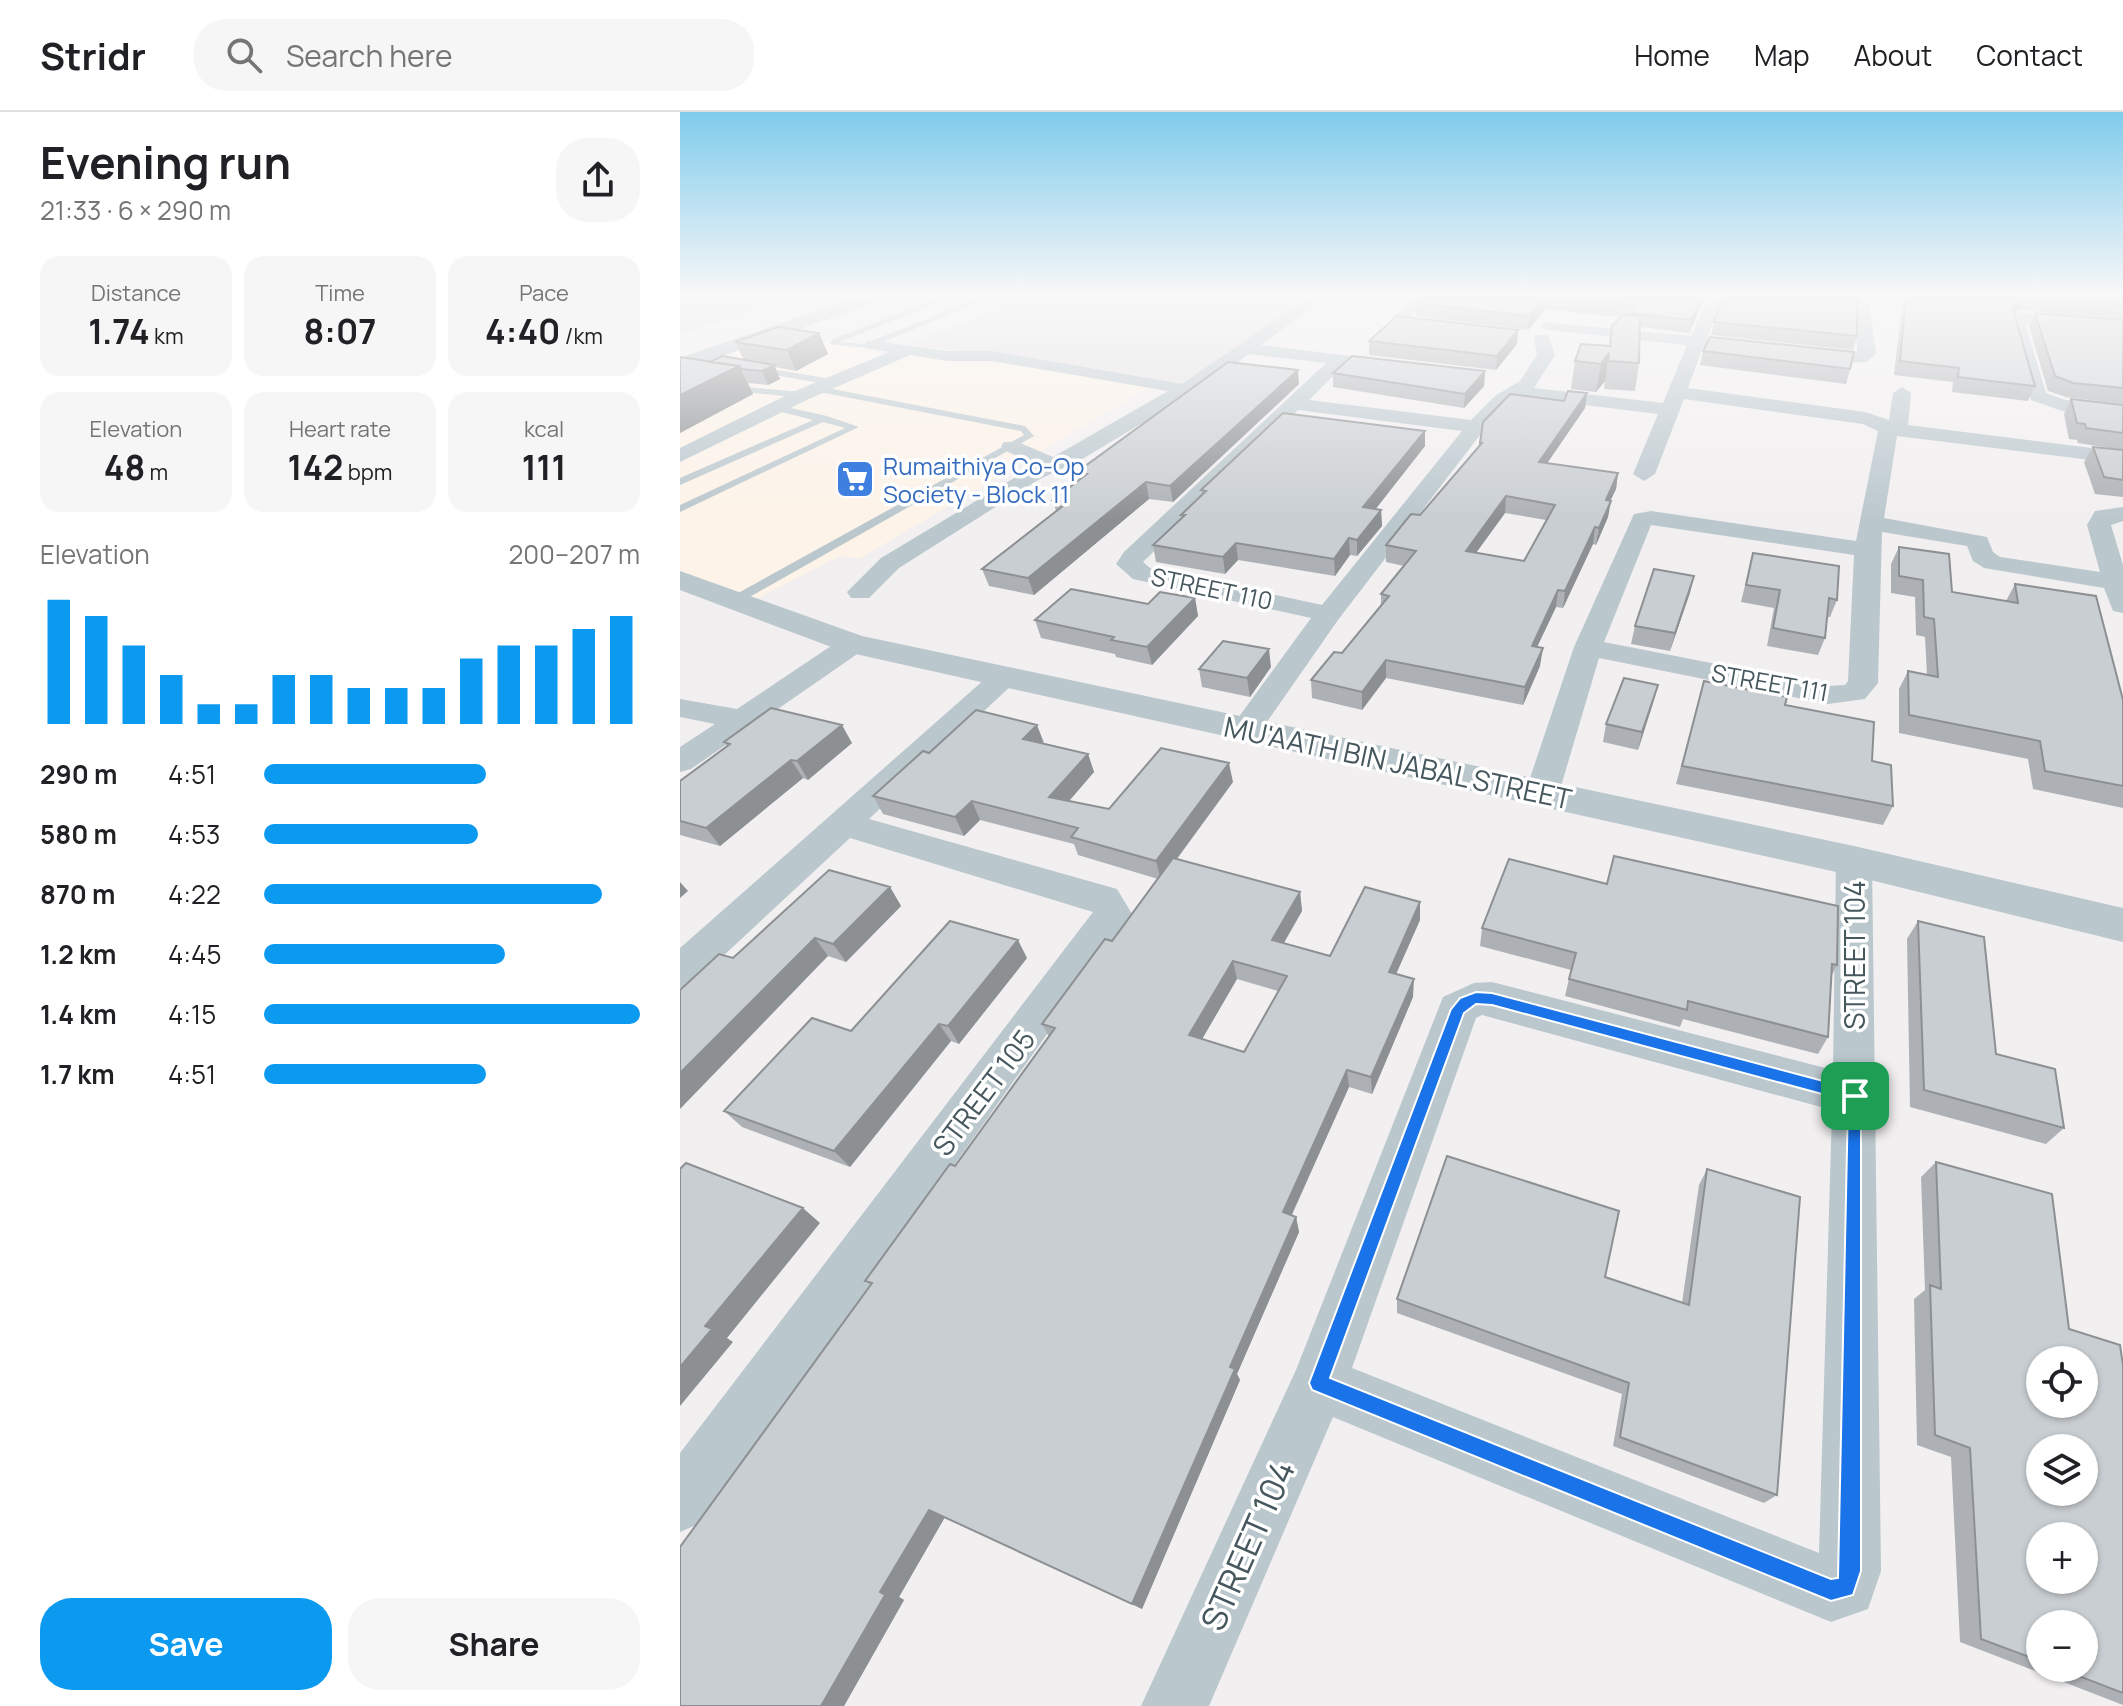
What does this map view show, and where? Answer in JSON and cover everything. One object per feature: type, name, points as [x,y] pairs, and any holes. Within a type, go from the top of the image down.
[{"type":"street","points":[[680,456],[858,371]]},
{"type":"street","points":[[1085,371],[1168,385],[1177,388],[1178,394]]},
{"type":"street","points":[[860,592],[890,563],[1052,464],[1083,451],[1213,371]]},
{"type":"street","points":[[1296,404],[1329,371]]},
{"type":"street","points":[[1246,729],[1328,614],[1476,427],[1530,371]]},
{"type":"street","points":[[1644,474],[1682,371]]},
{"type":"street","points":[[2031,371],[2046,415]]},
{"type":"street","points":[[1515,384],[1865,418],[1893,430],[2123,458]]},
{"type":"street","name":"STREET 111","points":[[1588,647],[1828,695],[1854,693],[1863,683],[1870,523],[1902,393]]},
{"type":"street","points":[[1296,404],[1476,427]]},
{"type":"street","name":"STREET 110","points":[[1296,404],[1129,564],[1142,574],[1328,614]]},
{"type":"street","points":[[1999,443],[2005,436],[2046,415],[2123,412]]},
{"type":"street","points":[[1011,446],[1052,464]]},
{"type":"street","points":[[2123,514],[2103,516],[2099,525],[2123,607]]},
{"type":"street","points":[[1542,793],[1588,647],[1641,520],[1645,518],[1867,550]]},
{"type":"street","points":[[1870,523],[1969,539],[1978,542],[1982,556],[1993,563],[2116,582]]},
{"type":"street","name":"MU'AATH BIN JABAL STREET","points":[[680,580],[853,644],[1854,861],[2123,925]]},
{"type":"street","points":[[680,762],[853,644]]},
{"type":"street","points":[[680,972],[1004,677]]},
{"type":"street","points":[[680,708],[740,719]]},
{"type":"street","name":"STREET 105","points":[[680,1502],[1113,914],[1104,899],[844,824]]},
{"type":"street","name":"STREET 104","points":[[1319,1383],[1831,1590],[1846,1587],[1850,1571],[1854,861]]},
{"type":"street","name":"STREET 104","points":[[1175,1706],[1319,1383],[1458,1009],[1465,1002],[1476,998],[1492,999],[1855,1096]]},
{"type":"lane","points":[[735,600],[1027,439],[1030,433],[1011,426],[817,389],[760,371]]},
{"type":"lane","points":[[709,385],[817,389]]},
{"type":"lane","points":[[680,509],[854,427],[777,408]]},
{"type":"lane","points":[[680,482],[824,418]]},
{"type":"shaded area","points":[[680,371],[1080,371],[1157,383],[859,559],[840,556],[746,604],[680,579]]},
{"type":"shaded area","points":[[1093,371],[1205,371],[1185,385]]},
{"type":"building","points":[[680,371],[728,371],[680,395]]},
{"type":"building","points":[[1215,371],[1296,371],[1170,486],[1146,482],[1028,578],[982,569],[1068,502],[1053,500],[1087,474],[1077,472]]},
{"type":"building","points":[[1335,371],[1485,371],[1465,394],[1333,373]]},
{"type":"building","points":[[1959,371],[2031,371],[2035,386],[1958,377]]},
{"type":"building","points":[[2054,371],[2123,371],[2123,388],[2073,383],[2055,376]]},
{"type":"building","points":[[1568,391],[1587,393],[1539,462],[1618,473],[1606,500],[1611,501],[1599,528],[1595,527],[1565,591],[1558,590],[1532,646],[1543,648],[1525,687],[1386,660],[1362,692],[1311,680],[1334,652],[1342,653],[1389,596],[1381,594],[1416,551],[1386,545],[1411,514],[1420,515],[1482,443],[1483,422],[1510,394],[1564,401]],"holes":[[[1506,496],[1555,505],[1524,561],[1466,551]]]},
{"type":"building","points":[[2071,399],[2123,405],[2123,433],[2086,428],[2085,424],[2077,423]]},
{"type":"building","points":[[1283,413],[1425,431],[1363,507],[1381,510],[1357,540],[1349,538],[1334,559],[1236,543],[1223,557],[1153,545],[1206,491],[1201,490]]},
{"type":"building","points":[[2093,447],[2123,450],[2123,480],[2104,477]]},
{"type":"building","points":[[1899,547],[1949,554],[1952,592],[2018,603],[2015,584],[2096,596],[2123,700],[2123,786],[2045,771],[2040,741],[1909,715],[1908,671],[1938,677],[1934,619],[1924,617],[1923,580],[1899,576]]},
{"type":"building","points":[[1753,553],[1839,566],[1837,600],[1829,598],[1825,638],[1773,628],[1780,590],[1746,585]]},
{"type":"building","points":[[1654,569],[1694,576],[1675,633],[1635,626]]},
{"type":"building","points":[[1071,589],[1148,604],[1160,592],[1195,598],[1147,647],[1035,620]]},
{"type":"building","points":[[1223,641],[1269,649],[1247,678],[1199,669]]},
{"type":"building","points":[[1624,678],[1658,685],[1642,732],[1606,724]]},
{"type":"building","points":[[1704,681],[1787,697],[1785,705],[1874,722],[1872,761],[1891,765],[1893,806],[1682,766]]},
{"type":"building","points":[[771,708],[842,725],[797,761],[791,760],[706,828],[680,821],[680,781],[730,744],[724,742]]},
{"type":"building","points":[[976,710],[1037,725],[1023,739],[1088,754],[1049,797],[1109,809],[1161,748],[1229,763],[1156,861],[1071,837],[1078,828],[972,801],[955,817],[873,796],[923,751],[929,753]]},
{"type":"building","points":[[1614,856],[1838,906],[1837,965],[1832,964],[1828,1037],[1688,1001],[1687,1010],[1569,979],[1576,953],[1482,928],[1509,859],[1607,884]]},
{"type":"building","points":[[1173,858],[1300,892],[1272,940],[1330,956],[1365,887],[1420,902],[1389,972],[1414,979],[1371,1077],[1347,1070],[1283,1212],[1296,1217],[1230,1367],[1235,1369],[1132,1604],[929,1510],[880,1592],[885,1595],[821,1706],[680,1706],[680,1547],[872,1283],[865,1281],[950,1164],[955,1166],[1055,1028],[1042,1024],[1105,939],[1112,941]],"holes":[[[1233,961],[1287,976],[1244,1052],[1189,1035]]]},
{"type":"building","points":[[829,870],[890,887],[833,944],[815,938],[680,1073],[680,990],[719,954],[733,958]]},
{"type":"building","points":[[950,921],[1018,940],[948,1026],[939,1024],[834,1151],[724,1111],[812,1018],[851,1031]]},
{"type":"building","points":[[1918,921],[1984,937],[1996,1054],[2055,1069],[2064,1128],[1924,1090]]},
{"type":"building","points":[[1447,1156],[1619,1211],[1605,1277],[1689,1305],[1707,1169],[1800,1197],[1777,1495],[1620,1437],[1629,1383],[1397,1299]]},
{"type":"building","points":[[1936,1162],[2052,1194],[2069,1329],[2120,1345],[2123,1365],[2123,1693],[2094,1682],[2098,1682],[2098,1610],[2026,1610],[2026,1656],[1981,1639],[1970,1448],[1935,1435],[1930,1285],[1941,1289]]},
{"type":"building","points":[[686,1163],[803,1208],[705,1326],[712,1329],[680,1367],[680,1169]]},
{"type":"place","name":"Rumaithiya Co-Op Society - Block 11","points":[[855,479]]},
{"type":"route","points":[[1476,998],[1492,999],[1855,1096],[1850,1571],[1846,1587],[1831,1590],[1319,1383],[1458,1009],[1465,1002],[1476,998]]}]
